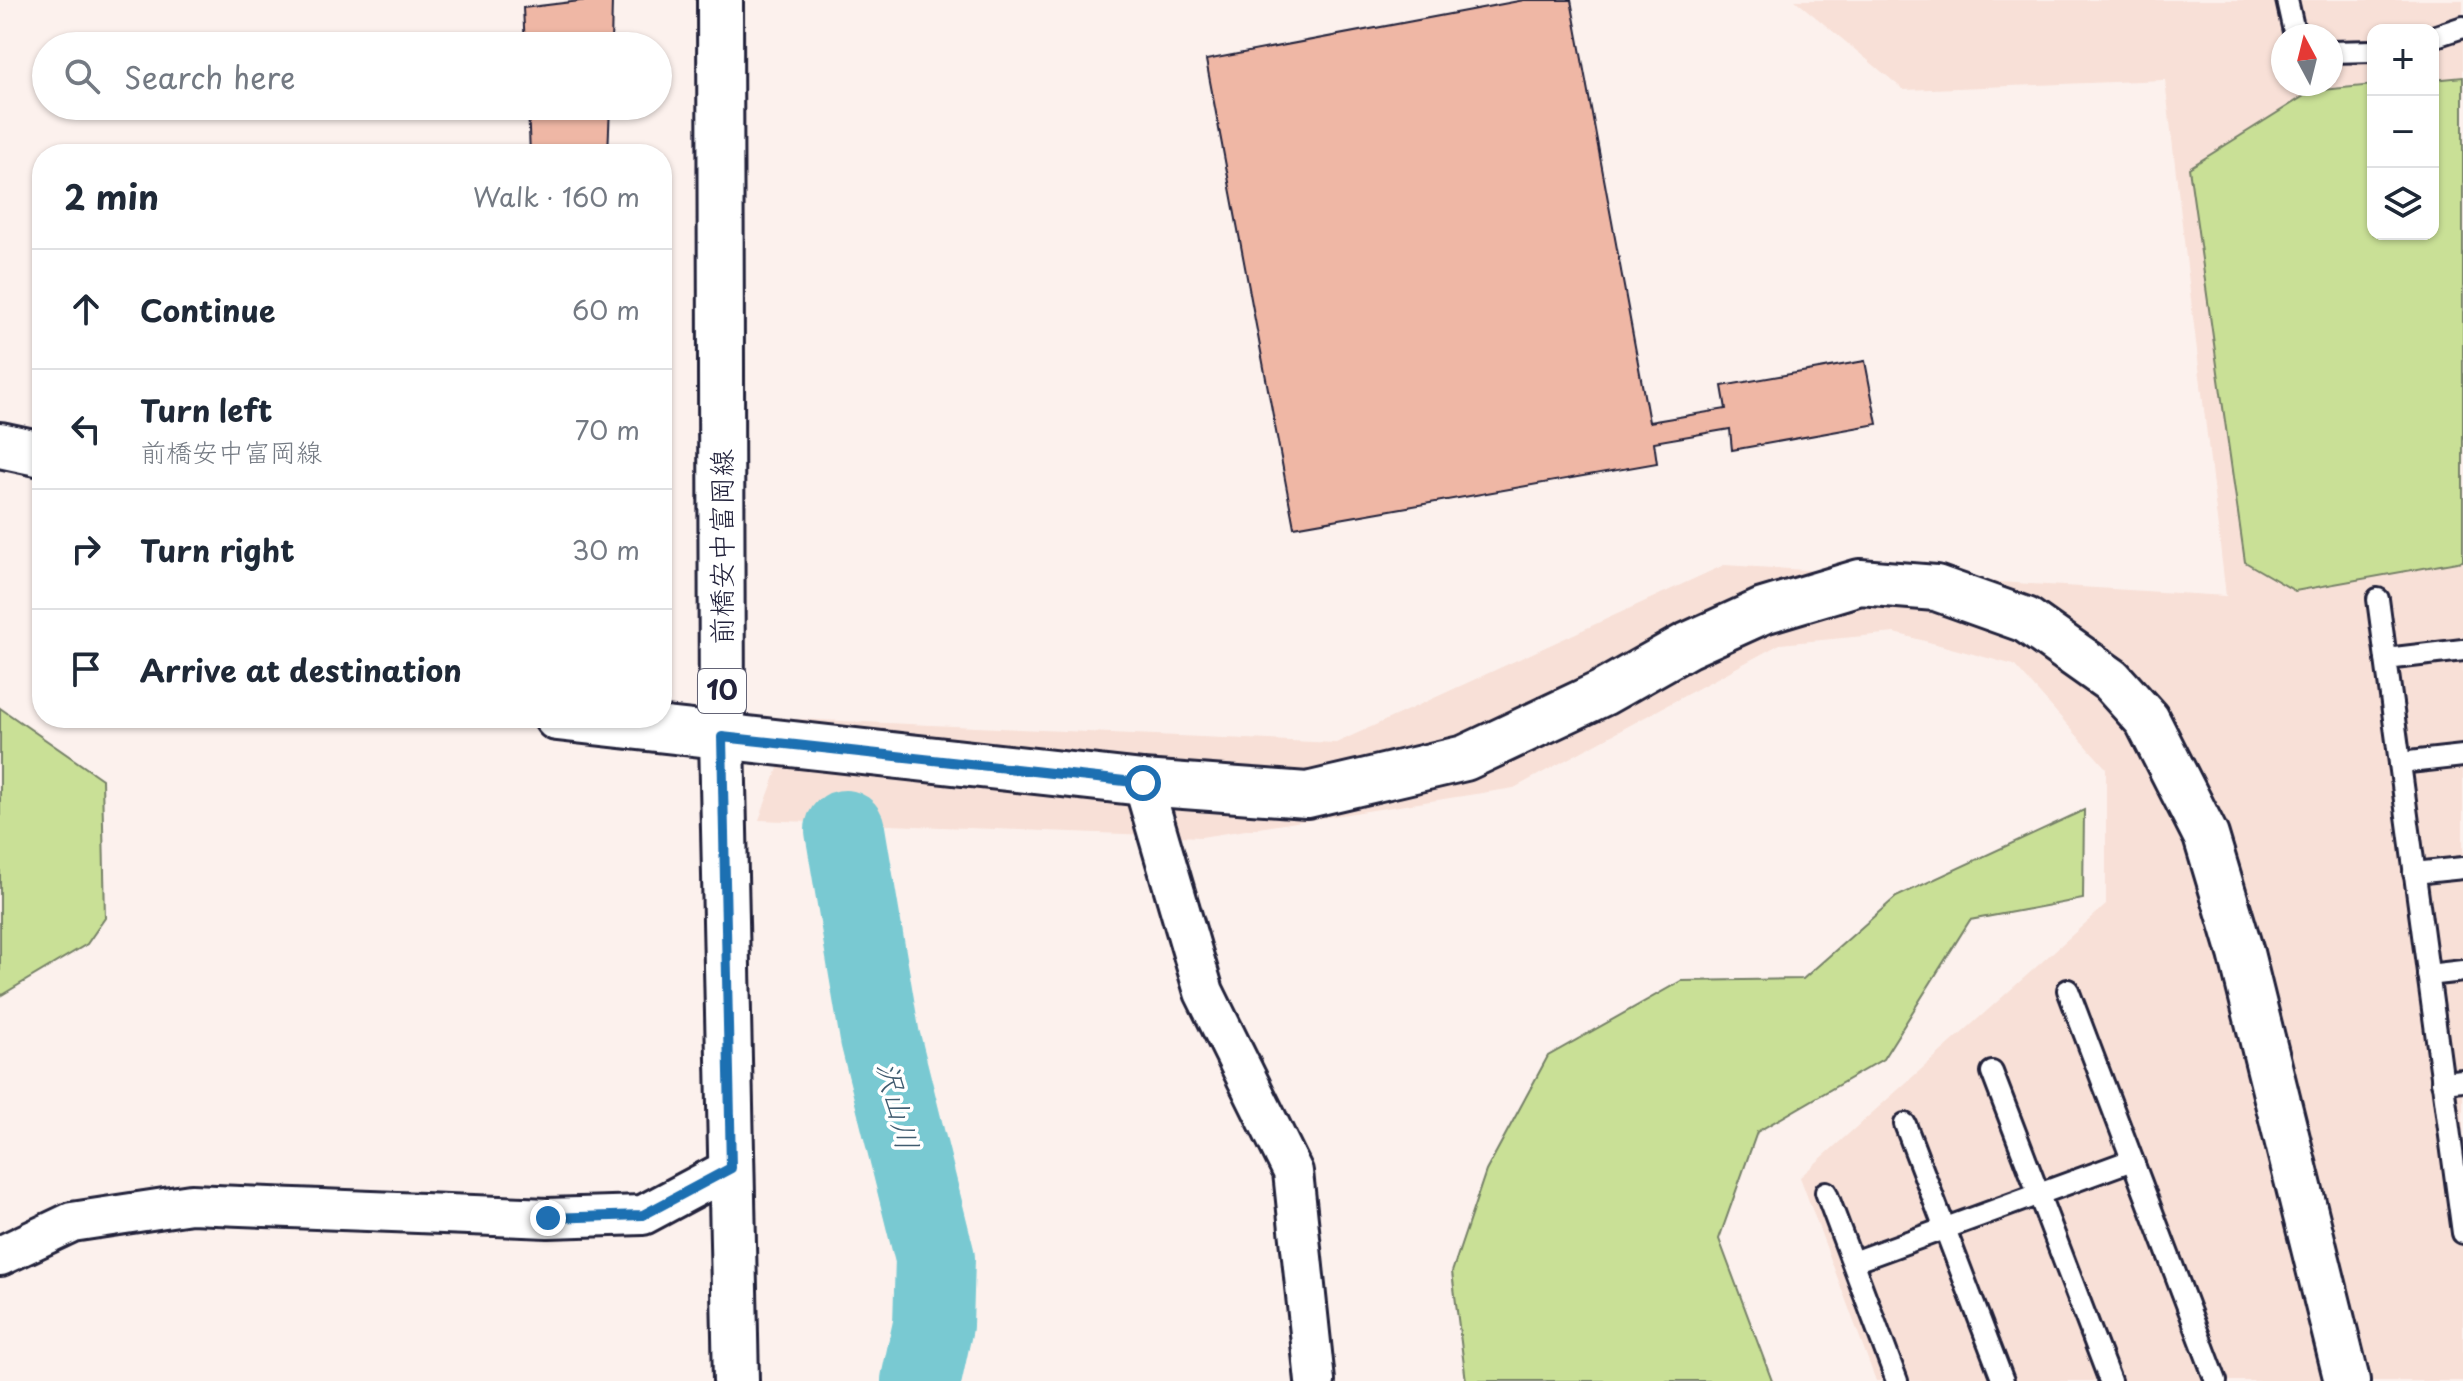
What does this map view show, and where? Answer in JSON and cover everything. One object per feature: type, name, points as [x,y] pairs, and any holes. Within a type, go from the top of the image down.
[{"type":"street","name":"前橋安中富岡線","points":[[720,0],[722,737],[736,1381]]},
{"type":"street","points":[[0,445],[32,452]]},
{"type":"street","points":[[644,728],[1143,783],[1307,795],[1465,758],[1603,693],[1686,646],[1763,611],[1860,582],[1936,588],[2026,620],[2111,680],[2147,720],[2206,836],[2241,953],[2347,1381]]},
{"type":"street","points":[[1143,783],[1204,992],[1293,1172],[1315,1381]]},
{"type":"street","points":[[0,1256],[72,1222],[191,1204],[548,1218],[643,1215],[731,1168]]},
{"type":"lane","points":[[2287,0],[2292,24]]},
{"type":"lane","points":[[2439,35],[2463,27]]},
{"type":"lane","points":[[2343,52],[2367,51]]},
{"type":"lane","points":[[2378,599],[2442,1082],[2460,1186],[2463,1233]]},
{"type":"lane","points":[[2386,659],[2463,650]]},
{"type":"lane","points":[[2400,763],[2463,756]]},
{"type":"lane","points":[[2414,873],[2463,868]]},
{"type":"lane","points":[[2428,975],[2463,971]]},
{"type":"lane","points":[[2068,990],[2216,1381]]},
{"type":"lane","points":[[1992,1072],[2110,1381]]},
{"type":"lane","points":[[2442,1082],[2463,1080]]},
{"type":"lane","points":[[1905,1124],[2003,1381]]},
{"type":"lane","points":[[1853,1262],[2132,1160]]},
{"type":"lane","points":[[1826,1192],[1897,1381]]},
{"type":"shaded area","points":[[1795,0],[2463,0],[2463,1381],[1876,1381],[1800,1177],[2106,905],[2106,768],[2014,665],[1895,633],[1780,644],[1514,788],[1201,837],[759,820],[796,719],[1336,743],[1724,565],[2226,596],[2165,80],[1904,90]]},
{"type":"green space","points":[[2463,77],[2463,561],[2295,591],[2245,562],[2189,168],[2304,96],[2343,96],[2343,88],[2367,86],[2367,240],[2439,240],[2439,79]]},
{"type":"green space","points":[[0,708],[102,779],[105,918],[87,944],[0,996]]},
{"type":"green space","points":[[2084,810],[2083,899],[1970,920],[1883,1059],[1757,1132],[1719,1239],[1772,1381],[1466,1381],[1452,1272],[1486,1171],[1548,1056],[1681,981],[1803,979],[1896,897]]},
{"type":"building","points":[[612,0],[611,32],[524,32],[523,8]]},
{"type":"building","points":[[1524,0],[1571,0],[1649,422],[1726,409],[1722,386],[1865,361],[1877,424],[1732,450],[1730,429],[1654,442],[1657,463],[1294,527],[1206,60]]},
{"type":"building","points":[[529,120],[609,120],[608,144],[530,144]]},
{"type":"waterway","name":"沢山川","points":[[845,830],[880,1038],[935,1258],[933,1325],[921,1381]]},
{"type":"route","points":[[548,1218],[643,1215],[731,1168],[722,737],[1143,783]]}]
